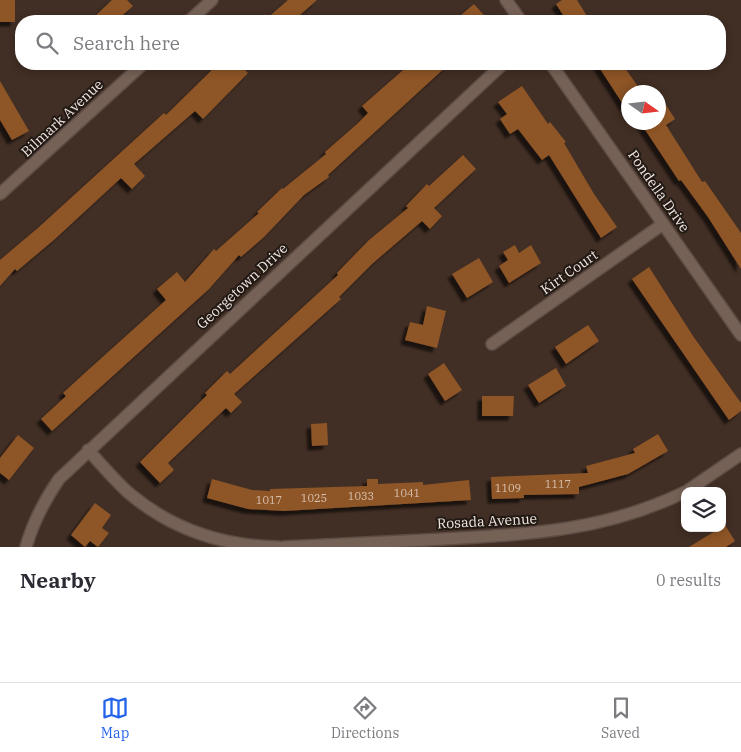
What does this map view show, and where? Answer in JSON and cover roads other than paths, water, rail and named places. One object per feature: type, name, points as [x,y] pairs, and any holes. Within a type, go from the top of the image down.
[{"type":"street","points":[[196,15],[212,0]]},
{"type":"street","points":[[506,0],[517,15]]},
{"type":"street","name":"Bilmark Avenue","points":[[1,191],[136,70]]},
{"type":"street","name":"Georgetown Drive","points":[[26,547],[32,525],[59,479],[497,70]]},
{"type":"street","name":"Pondella Drive","points":[[555,70],[741,335]]},
{"type":"street","name":"Kirt Court","points":[[492,344],[663,224]]},
{"type":"street","points":[[88,450],[129,493],[151,510],[183,528],[210,538],[254,547],[278,547]]},
{"type":"street","name":"Rosada Avenue","points":[[692,487],[741,454]]},
{"type":"street","name":"Rosada Avenue","points":[[284,547],[528,535],[570,530],[623,517],[681,493]]}]
